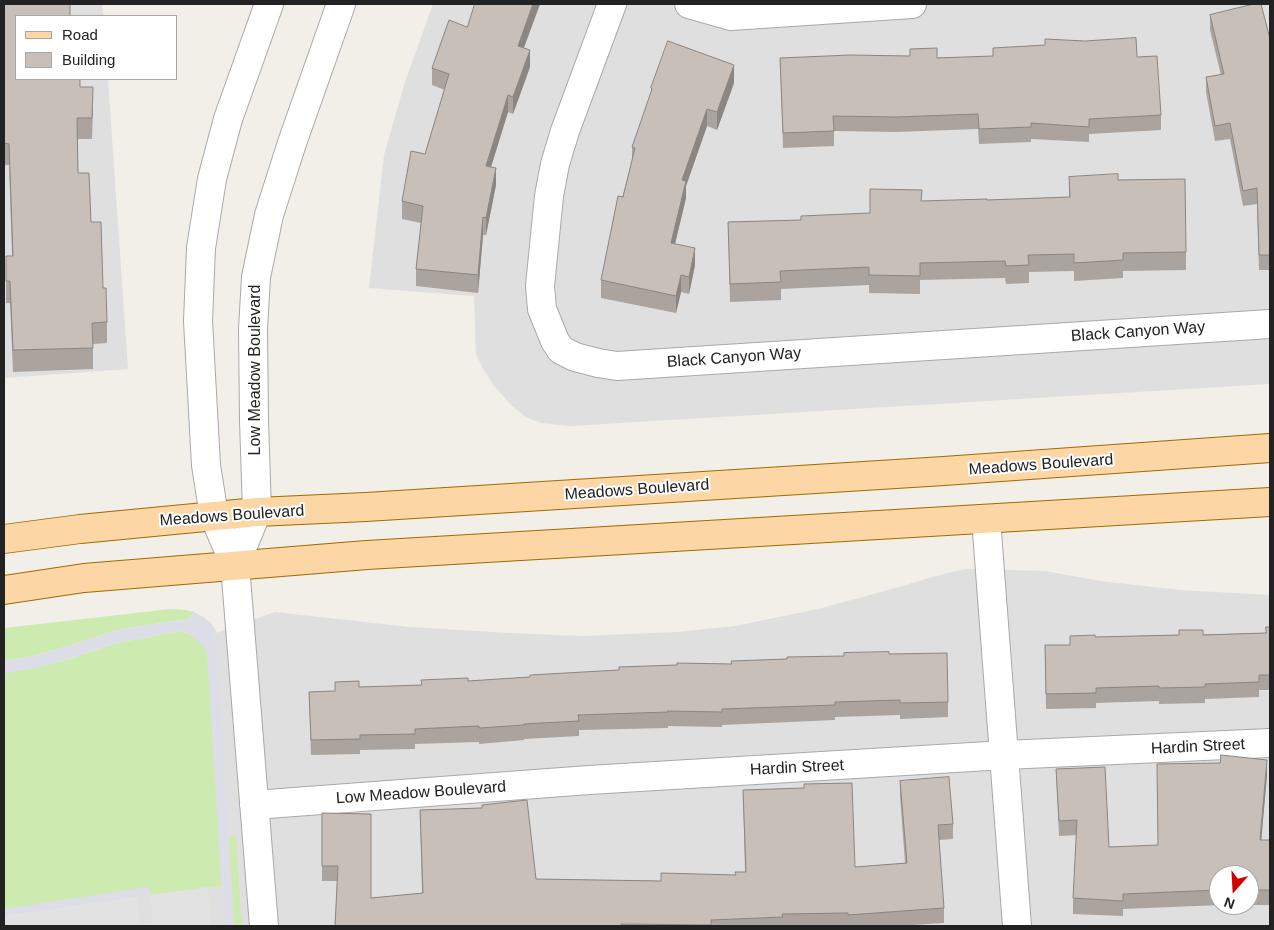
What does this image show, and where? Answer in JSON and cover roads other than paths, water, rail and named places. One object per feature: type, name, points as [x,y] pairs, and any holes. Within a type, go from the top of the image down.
[{"type":"main road","name":"Meadows Boulevard","points":[[4,539],[80,529],[257,512],[686,488],[1270,448]]},
{"type":"main road","points":[[4,590],[84,578],[377,554],[1270,502]]},
{"type":"street","name":"Low Meadow Boulevard","points":[[264,926],[235,565],[214,516],[206,465],[198,321],[201,248],[212,179],[228,119],[269,4]]},
{"type":"street","name":"Low Meadow Boulevard","points":[[235,565],[257,512],[253,329],[256,277],[269,215],[341,4]]},
{"type":"street","name":"Black Canyon Way","points":[[612,4],[555,164],[549,196],[540,286],[542,309],[555,341],[561,350],[575,357],[598,364],[617,366],[1270,324]]},
{"type":"street","points":[[689,4],[732,16],[912,4]]},
{"type":"street","points":[[986,519],[1017,926]]},
{"type":"street","name":"Hardin Street","points":[[589,780],[1005,755],[1270,743]]},
{"type":"street","name":"Low Meadow Boulevard","points":[[254,805],[589,780]]}]
